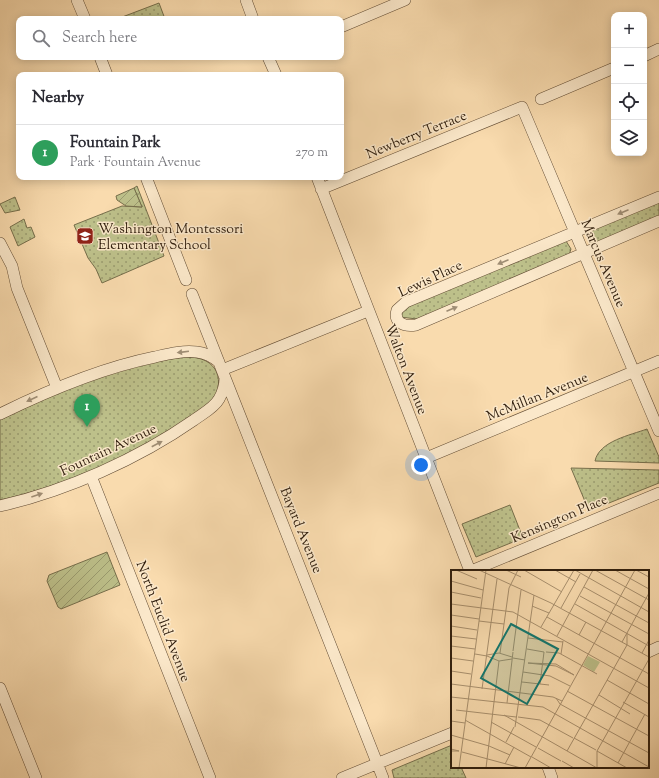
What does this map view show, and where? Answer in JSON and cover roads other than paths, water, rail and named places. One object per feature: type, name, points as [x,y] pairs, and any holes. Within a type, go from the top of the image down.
[{"type":"street","points":[[77,0],[84,16]]},
{"type":"street","points":[[246,0],[252,16]]},
{"type":"street","points":[[344,26],[405,0]]},
{"type":"street","points":[[647,55],[659,49]]},
{"type":"street","points":[[101,60],[105,72]]},
{"type":"street","points":[[269,60],[275,72]]},
{"type":"street","points":[[541,98],[611,69]]},
{"type":"street","name":"Newberry Terrace","points":[[344,180],[522,107]]},
{"type":"street","name":"Marcus Avenue","points":[[522,107],[659,431]]},
{"type":"street","points":[[147,180],[186,280]]},
{"type":"street","name":"Walton Avenue","points":[[317,180],[471,570]]},
{"type":"street","name":"Newberry Terrace","points":[[321,189],[343,180]]},
{"type":"street","name":"Lewis Place","points":[[659,196],[406,302],[398,310],[397,318],[401,324],[406,326],[416,324],[659,221]]},
{"type":"street","points":[[1,246],[12,266],[17,288],[57,388]]},
{"type":"street","name":"Bayard Avenue","points":[[192,294],[383,778]]},
{"type":"street","points":[[0,414],[57,388],[126,364],[166,355],[197,352],[207,355],[222,370],[368,311]]},
{"type":"street","name":"McMillan Avenue","points":[[426,458],[659,361]]},
{"type":"street","name":"Fountain Avenue","points":[[0,506],[91,476],[162,441],[205,412],[219,398],[223,391],[222,370]]},
{"type":"street","name":"North Euclid Avenue","points":[[91,476],[210,778]]},
{"type":"street","name":"Kensington Place","points":[[473,570],[659,493]]},
{"type":"street","points":[[649,652],[659,647]]},
{"type":"street","points":[[0,688],[36,778]]},
{"type":"street","points":[[342,778],[451,733]]},
{"type":"street","points":[[548,768],[552,778]]},
{"type":"place","name":"Washington Montessori Elementary School","points":[[85,236]]},
{"type":"place","name":"Fountain Park","points":[[87,427]]}]
